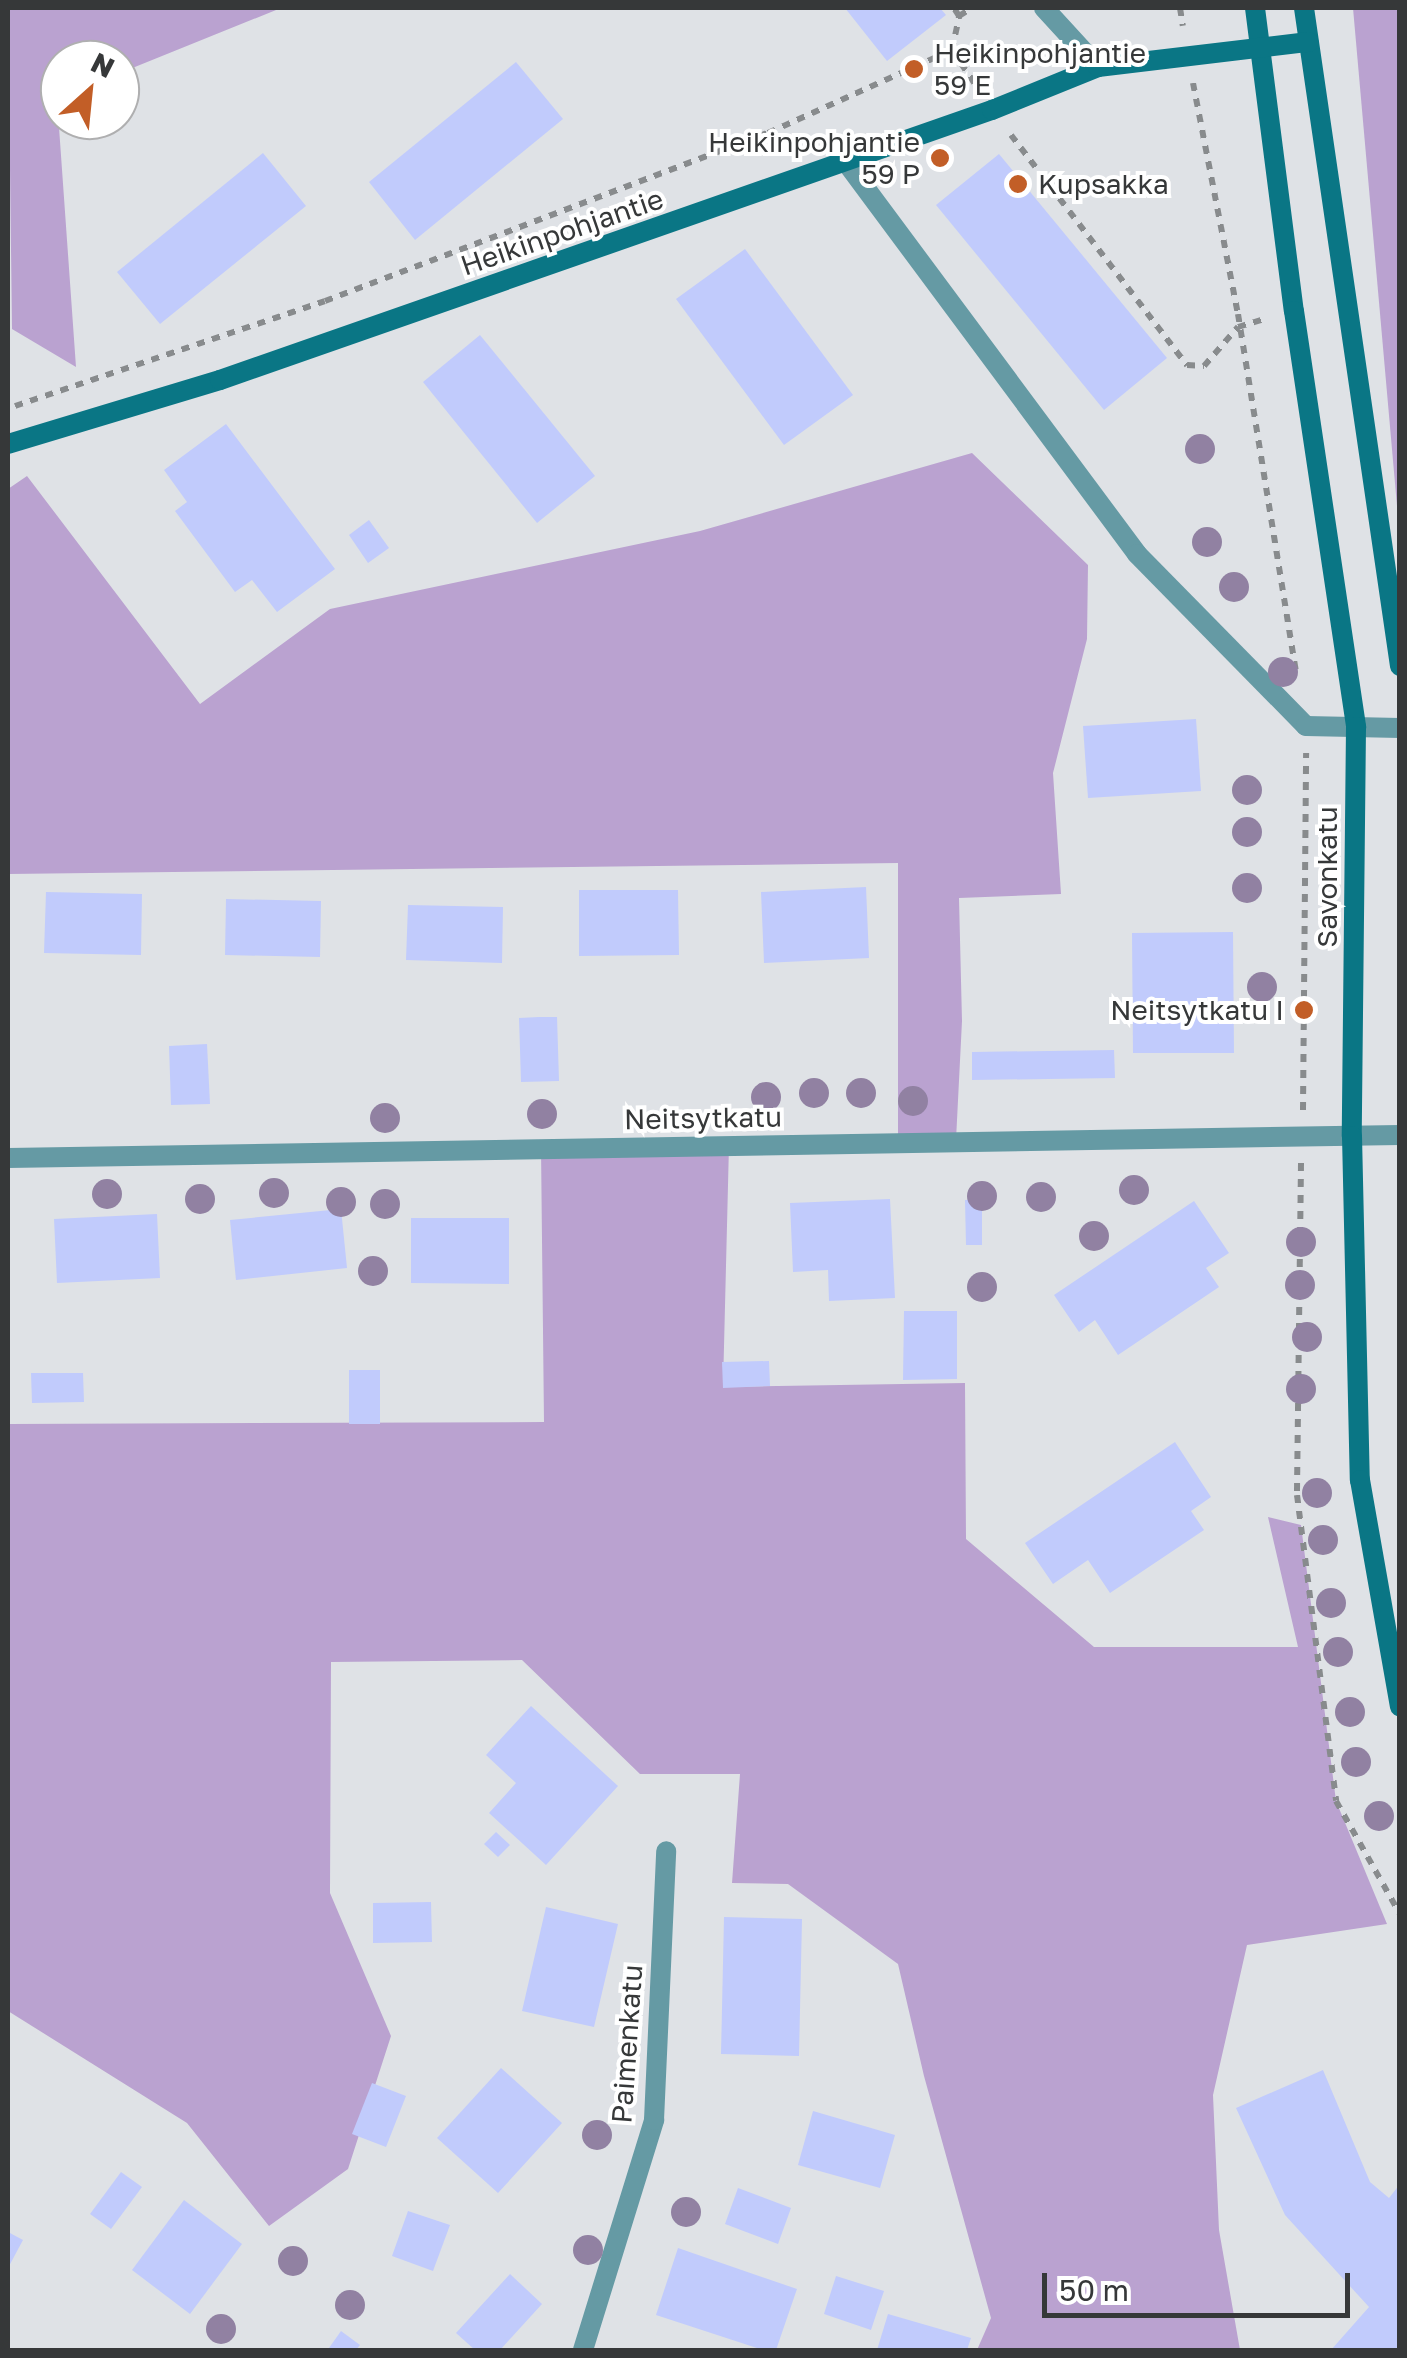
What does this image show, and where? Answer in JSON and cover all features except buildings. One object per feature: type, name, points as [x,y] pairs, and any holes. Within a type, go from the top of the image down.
[{"type":"main road","name":"Savonkatu","points":[[1256,8],[1356,727],[1352,1136],[1360,1480],[1400,1706]]},
{"type":"main road","points":[[1304,8],[1400,666]]},
{"type":"main road","name":"Heikinpohjantie","points":[[8,444],[220,380],[992,110],[1098,67],[1309,42]]},
{"type":"street","points":[[1044,8],[1098,67]]},
{"type":"street","points":[[846,162],[1137,554],[1306,726],[1400,728]]},
{"type":"street","name":"Neitsytkatu","points":[[8,1158],[1400,1136]]},
{"type":"street","name":"Paimenkatu","points":[[583,2350],[654,2120],[666,1851]]},
{"type":"path","points":[[954,8],[959,16],[952,50],[992,110],[1187,365],[1204,366],[1238,327]]},
{"type":"path","points":[[959,16],[972,8]]},
{"type":"path","points":[[1180,8],[1306,726],[1297,1495],[1336,1801],[1400,1914]]},
{"type":"path","points":[[8,409],[326,301],[768,133],[952,50]]},
{"type":"shaded area","points":[[8,8],[281,8],[140,65],[140,40],[40,40],[40,140],[60,140],[76,367],[12,329]]},
{"type":"shaded area","points":[[1353,8],[1399,8],[1399,524],[1398,517]]},
{"type":"shaded area","points":[[972,453],[1088,565],[1087,639],[1053,773],[1061,894],[959,898],[962,1021],[956,1140],[898,1143],[898,863],[8,874],[8,489],[27,476],[200,704],[330,609],[700,531]]},
{"type":"shaded area","points":[[729,1145],[723,1387],[965,1383],[966,1539],[1094,1647],[1298,1647],[1268,1517],[1301,1525],[1336,1801],[1387,1924],[1247,1945],[1213,2095],[1219,2230],[1240,2350],[977,2350],[991,2318],[924,2076],[898,1964],[788,1884],[732,1883],[740,1774],[640,1774],[522,1660],[331,1662],[330,1893],[391,2036],[348,2169],[269,2226],[187,2123],[8,2011],[8,1424],[544,1422],[541,1148]]},
{"type":"place","name":"Heikinpohjantie 59 E","points":[[914,69]]},
{"type":"place","name":"Heikinpohjantie 59 P","points":[[940,158]]},
{"type":"place","name":"Kupsakka","points":[[1018,184]]},
{"type":"place","name":"Neitsytkatu I","points":[[1304,1010]]}]
